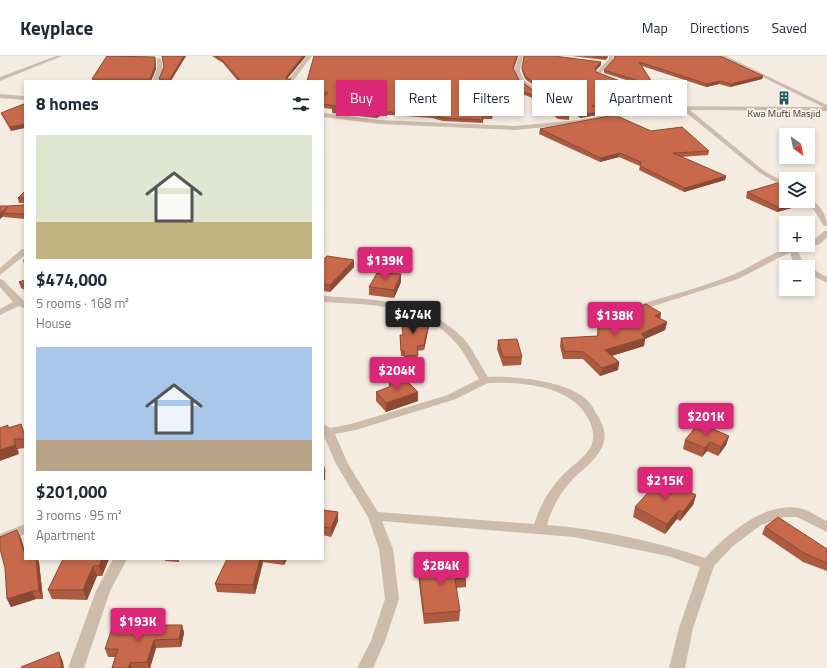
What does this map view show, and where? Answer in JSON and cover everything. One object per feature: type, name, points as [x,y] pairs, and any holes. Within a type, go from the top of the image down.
[{"type":"street","points":[[0,79],[60,56]]},
{"type":"street","points":[[291,80],[310,56],[315,56]]},
{"type":"street","points":[[521,56],[517,71],[522,81],[579,122]]},
{"type":"street","points":[[611,56],[612,59],[604,63],[598,73],[615,80]]},
{"type":"street","points":[[722,56],[827,108]]},
{"type":"street","points":[[155,80],[160,69],[159,59]]},
{"type":"street","points":[[0,96],[24,98]]},
{"type":"street","points":[[687,107],[827,108]]},
{"type":"street","points":[[687,110],[762,172],[779,182]]},
{"type":"street","points":[[324,115],[366,122],[475,128],[526,128],[579,122],[611,116]]},
{"type":"street","points":[[815,205],[827,224]]},
{"type":"street","points":[[815,243],[827,233]]},
{"type":"street","points":[[0,272],[24,252]]},
{"type":"street","points":[[638,308],[723,282],[777,255],[790,252]]},
{"type":"street","points":[[815,274],[827,280]]},
{"type":"street","points":[[0,282],[22,304],[0,312]]},
{"type":"street","points":[[324,299],[383,303],[401,306],[434,319],[460,341],[485,380]]},
{"type":"street","points":[[366,668],[378,641],[392,599],[386,550],[374,516],[342,464],[325,430],[352,427],[452,397],[467,391],[485,380],[526,381],[547,386],[579,400],[589,410],[600,431],[595,449],[586,462],[567,478],[546,507],[539,529]]},
{"type":"street","points":[[677,668],[686,628],[708,564],[728,542],[757,522],[776,513],[783,512],[799,514],[827,528]]},
{"type":"street","points":[[374,516],[539,529],[581,534],[669,551],[708,564]]},
{"type":"street","points":[[0,540],[24,529]]},
{"type":"street","points":[[76,668],[103,591],[119,560]]},
{"type":"building","points":[[107,56],[155,57],[155,66],[150,79],[92,79]]},
{"type":"building","points":[[162,56],[184,56],[170,79],[159,79],[164,67]]},
{"type":"building","points":[[216,56],[303,56],[286,77],[286,79],[291,79],[290,80],[240,80],[222,60]]},
{"type":"building","points":[[314,56],[517,56],[513,68],[519,80],[459,80],[459,116],[482,116],[483,120],[443,118],[436,116],[451,116],[451,80],[395,80],[395,112],[387,112],[387,80],[336,80],[336,106],[324,104],[324,97],[328,93],[324,93],[324,80],[307,80]]},
{"type":"building","points":[[524,56],[554,56],[601,62],[595,68],[596,72],[617,80],[595,80],[595,106],[592,106],[595,107],[595,113],[587,114],[587,80],[532,81],[525,76],[522,68]]},
{"type":"building","points":[[594,56],[607,56],[607,58]]},
{"type":"building","points":[[615,56],[720,56],[763,76],[731,84],[720,81],[707,84],[639,62],[651,80],[636,80],[604,70],[615,58]]},
{"type":"building","points":[[524,84],[532,90],[532,95],[525,92]]},
{"type":"building","points":[[24,104],[24,124],[10,127],[1,113]]},
{"type":"building","points":[[610,116],[617,116],[651,131],[682,127],[709,151],[673,153],[726,176],[685,188],[640,166],[641,162],[620,153],[601,158],[540,129]]},
{"type":"building","points":[[777,183],[779,184],[779,207],[778,207],[747,192]]},
{"type":"building","points":[[24,192],[24,198],[18,198]]},
{"type":"building","points":[[24,205],[24,214],[3,213],[8,207],[0,213],[0,206]]},
{"type":"building","points":[[327,256],[354,260],[330,285],[324,284],[324,259]]},
{"type":"building","points":[[377,273],[401,274],[394,290],[369,287]]},
{"type":"building","points":[[24,280],[24,284],[19,282]]},
{"type":"building","points":[[646,304],[661,313],[655,316],[667,322],[641,334],[645,338],[605,350],[619,362],[602,368],[584,352],[564,351],[561,338],[598,336],[598,327],[638,316],[629,311]]},
{"type":"building","points":[[413,314],[414,320],[429,322],[424,345],[417,346],[418,355],[404,356],[404,351],[401,351],[400,335],[403,335],[401,315]]},
{"type":"building","points":[[517,339],[522,357],[503,357],[498,340]]},
{"type":"building","points":[[404,378],[418,392],[386,403],[376,392],[391,386],[389,383]]},
{"type":"building","points":[[699,423],[729,436],[721,447],[710,442],[705,448],[685,440]]},
{"type":"building","points":[[21,424],[24,439],[14,439],[15,445],[0,450],[0,428],[8,425],[8,428]]},
{"type":"building","points":[[661,478],[696,495],[683,512],[679,510],[667,524],[635,507]]},
{"type":"building","points":[[324,510],[338,512],[331,528],[324,527]]},
{"type":"building","points":[[778,517],[827,549],[827,563],[806,554],[765,527]]},
{"type":"building","points":[[17,530],[24,552],[24,560],[36,560],[39,591],[32,591],[7,599],[5,568],[0,549],[0,537]]},
{"type":"building","points":[[63,560],[102,560],[99,566],[93,566],[83,590],[48,590]]},
{"type":"building","points":[[227,560],[260,560],[253,585],[215,584]]},
{"type":"building","points":[[463,561],[466,577],[455,579],[460,611],[424,614],[418,565]]},
{"type":"building","points":[[113,625],[182,625],[179,639],[154,640],[147,662],[130,663],[128,668],[112,668],[118,649],[105,649]]},
{"type":"building","points":[[59,652],[62,668],[21,667]]},
{"type":"place","name":"Kwa Mufti Masjid","points":[[784,98]]}]
